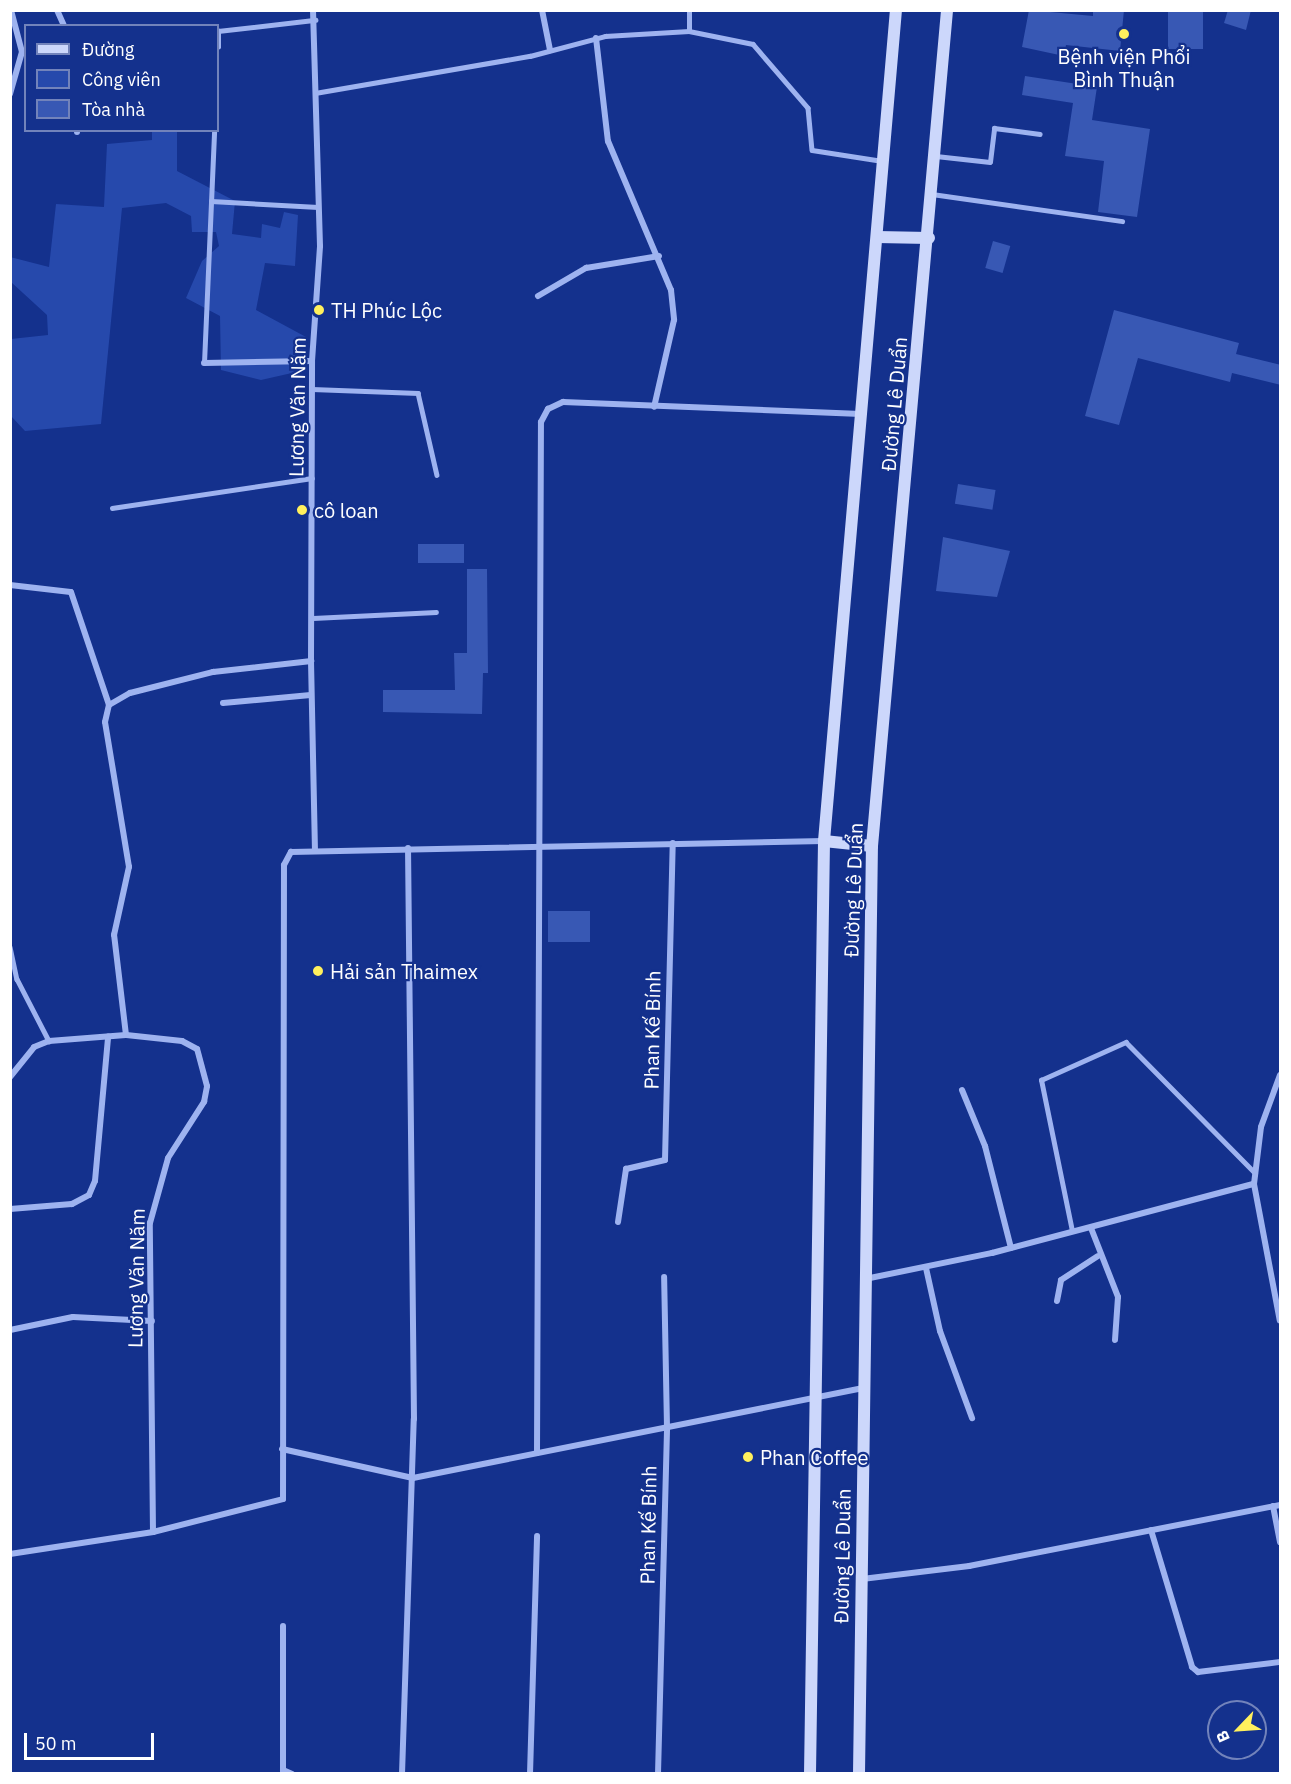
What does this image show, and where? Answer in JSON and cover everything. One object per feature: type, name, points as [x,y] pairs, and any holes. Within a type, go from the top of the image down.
[{"type":"main road","name":"Đường Lê Duẩn","points":[[810,1773],[819,1397],[824,841],[896,10]]},
{"type":"main road","name":"Đường Lê Duẩn","points":[[859,1773],[872,846],[929,238],[947,10]]},
{"type":"main road","points":[[877,237],[929,238]]},
{"type":"main road","points":[[824,841],[872,846]]},
{"type":"street","points":[[10,94],[22,52],[11,10]]},
{"type":"street","points":[[57,10],[63,24]]},
{"type":"street","name":"Lương Văn Năm","points":[[314,10],[318,207],[312,361],[311,695],[315,849]]},
{"type":"street","points":[[542,10],[550,51]]},
{"type":"street","points":[[596,39],[608,141],[659,256],[674,320],[654,407]]},
{"type":"street","points":[[538,296],[586,268],[659,256]]},
{"type":"street","points":[[204,363],[312,361]]},
{"type":"street","points":[[537,1453],[541,422],[548,409],[563,402],[861,414]]},
{"type":"street","points":[[10,585],[71,592],[109,705],[105,722],[129,867],[114,935],[126,1035]]},
{"type":"street","points":[[109,705],[130,693],[213,672],[312,661]]},
{"type":"street","points":[[223,703],[311,695]]},
{"type":"street","points":[[10,1554],[153,1532],[283,1499],[284,865],[291,852],[315,849],[824,841]]},
{"type":"street","name":"Phan Kế Bính","points":[[618,1222],[626,1169],[665,1161],[673,843]]},
{"type":"street","points":[[402,1773],[412,1478],[408,848]]},
{"type":"street","name":"Lương Văn Năm","points":[[49,1041],[126,1035],[182,1041],[197,1049],[207,1086],[156,1189],[152,1321],[153,1532]]},
{"type":"street","points":[[10,1209],[72,1204],[89,1195],[95,1181],[108,1036]]},
{"type":"street","points":[[10,1077],[34,1047],[49,1041]]},
{"type":"street","points":[[1280,1318],[1254,1184],[1261,1127],[1281,1075]]},
{"type":"street","points":[[962,1090],[985,1146],[1011,1248]]},
{"type":"street","points":[[865,1279],[926,1268],[1011,1248],[1254,1184]]},
{"type":"street","points":[[1091,1228],[1098,1256],[1118,1297],[1114,1340]]},
{"type":"street","points":[[1057,1301],[1061,1280],[1098,1256]]},
{"type":"street","points":[[926,1268],[940,1331],[972,1418]]},
{"type":"street","name":"Phan Kế Bính","points":[[658,1773],[667,1427],[664,1277]]},
{"type":"street","points":[[10,1330],[73,1317],[152,1321]]},
{"type":"street","points":[[282,1449],[412,1478],[863,1388]]},
{"type":"street","points":[[861,1579],[969,1566],[1277,1505],[1281,1542]]},
{"type":"street","points":[[1151,1530],[1192,1666],[1198,1672],[1281,1662]]},
{"type":"street","points":[[530,1773],[537,1536]]},
{"type":"street","points":[[283,1626],[283,1772],[292,1773]]},
{"type":"lane","points":[[688,31],[689,10]]},
{"type":"lane","points":[[219,31],[315,20]]},
{"type":"lane","points":[[315,93],[550,51],[596,39],[688,31],[753,44],[808,108],[812,150],[883,161]]},
{"type":"lane","points":[[936,156],[990,162],[994,128],[1040,135]]},
{"type":"lane","points":[[204,363],[214,132]]},
{"type":"lane","points":[[932,194],[1122,221]]},
{"type":"lane","points":[[211,201],[318,207]]},
{"type":"lane","points":[[312,389],[418,393],[437,475]]},
{"type":"lane","points":[[112,508],[312,478]]},
{"type":"lane","points":[[313,618],[436,612]]},
{"type":"lane","points":[[10,947],[17,979],[49,1041]]},
{"type":"lane","points":[[1072,1231],[1041,1080],[1126,1042],[1255,1173]]},
{"type":"green space","points":[[152,132],[177,132],[177,171],[235,201],[232,234],[261,238],[262,224],[280,228],[284,212],[298,215],[295,266],[265,263],[256,310],[306,337],[305,370],[261,380],[221,370],[220,316],[186,298],[202,261],[219,246],[216,232],[192,232],[191,216],[166,203],[122,208],[101,424],[25,431],[11,416],[11,339],[48,335],[47,315],[11,282],[10,257],[49,267],[56,204],[104,207],[107,144],[152,140]]},
{"type":"building","points":[[1029,10],[1093,16],[1093,10],[1124,10],[1120,51],[1066,45],[1064,56],[1022,47]]},
{"type":"building","points":[[1168,10],[1203,10],[1203,49],[1168,49]]},
{"type":"building","points":[[1228,10],[1251,10],[1246,30],[1224,23]]},
{"type":"building","points":[[1025,76],[1097,87],[1092,120],[1150,129],[1137,217],[1098,212],[1104,161],[1065,156],[1073,103],[1022,95]]},
{"type":"building","points":[[993,241],[1010,246],[1003,273],[985,268]]},
{"type":"building","points":[[1114,310],[1239,343],[1236,354],[1281,365],[1281,385],[1232,373],[1230,382],[1138,358],[1119,425],[1085,416]]},
{"type":"building","points":[[958,484],[996,490],[992,510],[955,504]]},
{"type":"building","points":[[943,537],[1010,551],[997,597],[936,591]]},
{"type":"building","points":[[418,544],[464,544],[464,563],[418,563]]},
{"type":"building","points":[[467,569],[487,569],[488,673],[483,673],[482,714],[383,712],[383,690],[455,690],[454,653],[467,653]]},
{"type":"building","points":[[548,911],[590,911],[590,942],[548,942]]},
{"type":"place","name":"Bệnh viện Phổi Bình Thuận","points":[[1124,34]]},
{"type":"place","name":"TH Phúc Lộc","points":[[319,310]]},
{"type":"place","name":"cô loan","points":[[302,510]]},
{"type":"place","name":"Hải sản Thaimex","points":[[318,971]]},
{"type":"place","name":"Phan Coffee","points":[[748,1457]]}]
